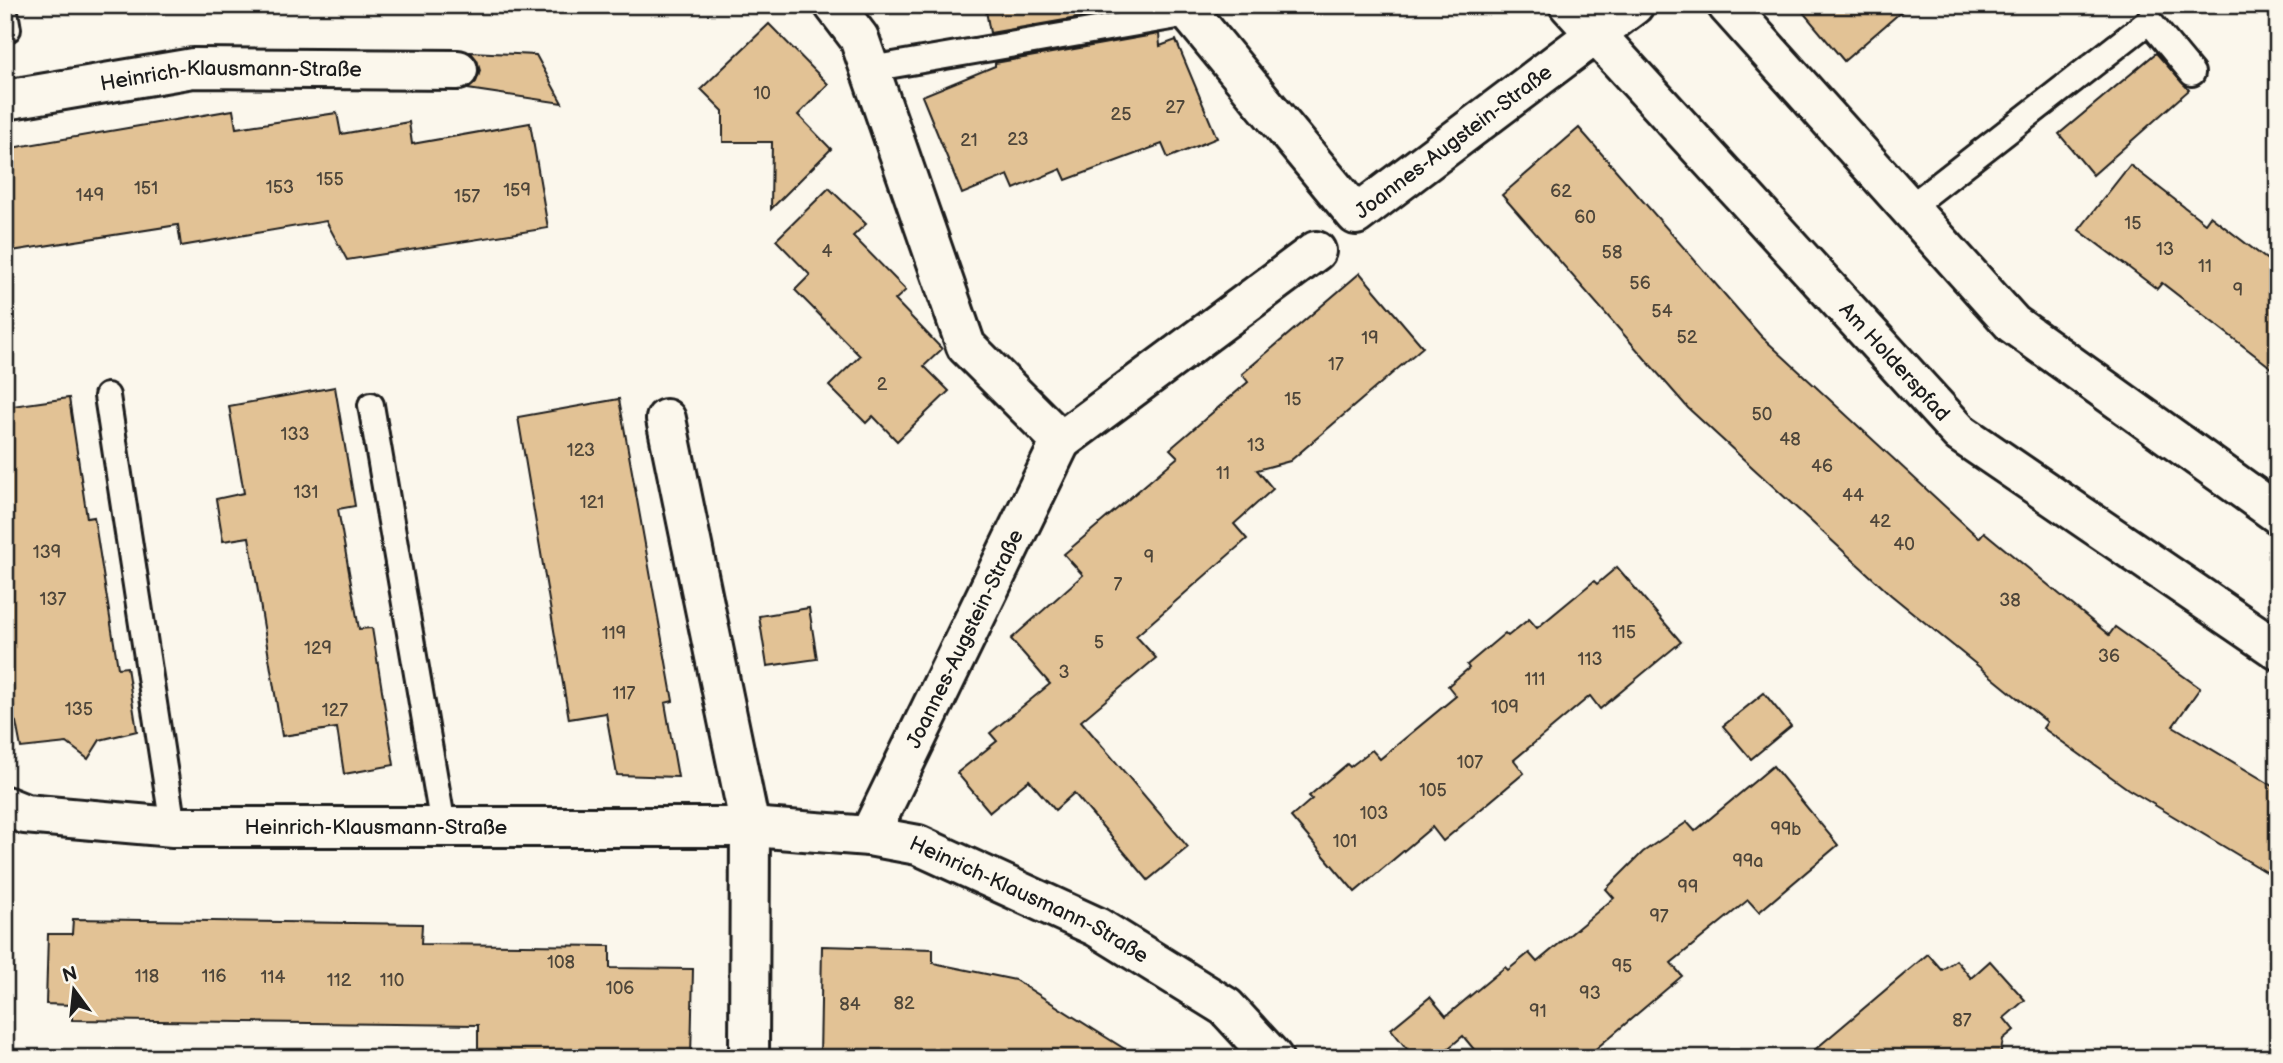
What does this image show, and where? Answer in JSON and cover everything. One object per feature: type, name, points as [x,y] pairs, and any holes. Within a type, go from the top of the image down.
[{"type":"street","points":[[834,5],[859,38],[966,346],[1061,441]]},
{"type":"street","name":"Am Holderspfad","points":[[1569,5],[1960,433],[2278,650]]},
{"type":"street","name":"Joannes-Augstein-Straße","points":[[1186,9],[1356,215],[1596,37],[1634,5]]},
{"type":"street","points":[[1727,5],[2013,324],[2278,514]]},
{"type":"street","name":"Heinrich-Klausmann-Straße","points":[[5,100],[193,68],[458,70]]},
{"type":"street","name":"Joannes-Augstein-Straße","points":[[869,836],[1061,441],[1316,251]]},
{"type":"street","points":[[666,419],[750,827],[749,1058]]},
{"type":"street","name":"Heinrich-Klausmann-Straße","points":[[5,806],[25,814],[173,827],[750,827],[869,836],[918,845],[1097,927],[1226,1007],[1273,1058]]},
{"type":"lane","points":[[870,69],[1186,9]]},
{"type":"lane","points":[[1908,209],[2149,21],[2192,73]]},
{"type":"lane","points":[[107,396],[173,827]]},
{"type":"lane","points":[[371,405],[443,826]]},
{"type":"building","points":[[985,5],[1152,5],[990,33]]},
{"type":"building","points":[[1797,5],[1909,5],[1844,61]]},
{"type":"building","points":[[769,24],[828,84],[798,115],[831,149],[771,209],[772,142],[723,142],[723,111],[701,89]]},
{"type":"building","points":[[1159,34],[1160,46],[1176,40],[1217,138],[1168,158],[1162,144],[1066,180],[1061,169],[1014,189],[1008,175],[962,194],[922,96],[995,66],[995,63]]},
{"type":"building","points":[[470,52],[536,55],[562,103],[468,89],[476,82],[480,71],[477,60]]},
{"type":"building","points":[[2156,53],[2189,90],[2093,175],[2059,134]]},
{"type":"building","points":[[233,110],[236,128],[337,113],[341,134],[409,122],[412,144],[530,123],[548,228],[347,260],[326,221],[181,246],[178,225],[5,252],[5,149]]},
{"type":"building","points":[[1579,128],[1761,336],[1979,538],[1984,532],[2109,635],[2115,627],[2200,688],[2173,726],[2278,789],[2278,879],[2128,789],[2043,728],[2047,722],[1891,595],[1688,408],[1502,195]]},
{"type":"building","points":[[2130,165],[2205,223],[2210,216],[2278,268],[2278,373],[2162,283],[2157,289],[2079,230]]},
{"type":"building","points":[[829,188],[866,224],[853,236],[906,290],[895,300],[942,349],[924,366],[949,391],[897,441],[873,416],[866,423],[829,386],[860,356],[795,290],[810,275],[776,240]]},
{"type":"building","points":[[1360,273],[1423,347],[1290,461],[1257,470],[1273,489],[1234,524],[1247,539],[1136,636],[1156,658],[1081,721],[1188,847],[1148,880],[1074,793],[1055,810],[1029,780],[990,812],[957,773],[997,741],[990,733],[1050,684],[1011,639],[1083,575],[1064,554],[1178,457],[1170,449],[1248,382],[1242,374]]},
{"type":"building","points":[[335,387],[355,506],[338,509],[359,629],[372,628],[394,765],[344,774],[337,728],[282,736],[249,537],[223,541],[216,499],[244,493],[229,406]]},
{"type":"building","points":[[69,398],[87,518],[94,517],[118,668],[127,667],[137,731],[100,740],[88,759],[67,743],[21,748],[16,722],[5,712],[5,407]]},
{"type":"building","points":[[619,399],[673,701],[665,703],[678,777],[617,775],[606,713],[569,719],[518,417]]},
{"type":"building","points":[[1617,567],[1681,642],[1600,709],[1590,696],[1514,760],[1524,773],[1443,841],[1432,827],[1355,892],[1291,817],[1312,799],[1309,796],[1347,764],[1350,767],[1372,750],[1380,759],[1456,696],[1448,686],[1469,668],[1467,665],[1505,633],[1508,636],[1529,619],[1537,628],[1594,581],[1597,584]]},
{"type":"building","points":[[809,608],[817,659],[767,666],[759,616]]},
{"type":"building","points":[[1764,693],[1791,726],[1751,759],[1723,726]]},
{"type":"building","points":[[1773,766],[1838,845],[1759,912],[1748,900],[1671,963],[1682,976],[1585,1058],[1481,1058],[1463,1036],[1437,1058],[1414,1058],[1391,1029],[1430,997],[1446,1016],[1505,967],[1508,970],[1529,953],[1537,962],[1614,898],[1606,889],[1643,852],[1687,822],[1695,831]]},
{"type":"building","points":[[73,919],[422,924],[421,944],[610,946],[610,968],[693,969],[691,1058],[478,1058],[478,1025],[72,1020],[72,1005],[46,1004],[48,934],[72,934]]},
{"type":"building","points":[[822,946],[933,949],[933,963],[1015,980],[1139,1058],[820,1058]]},
{"type":"building","points":[[1928,954],[1942,970],[1956,960],[1971,978],[1990,961],[2025,1000],[2004,1018],[2014,1030],[2003,1039],[2000,1058],[1805,1058]]}]
